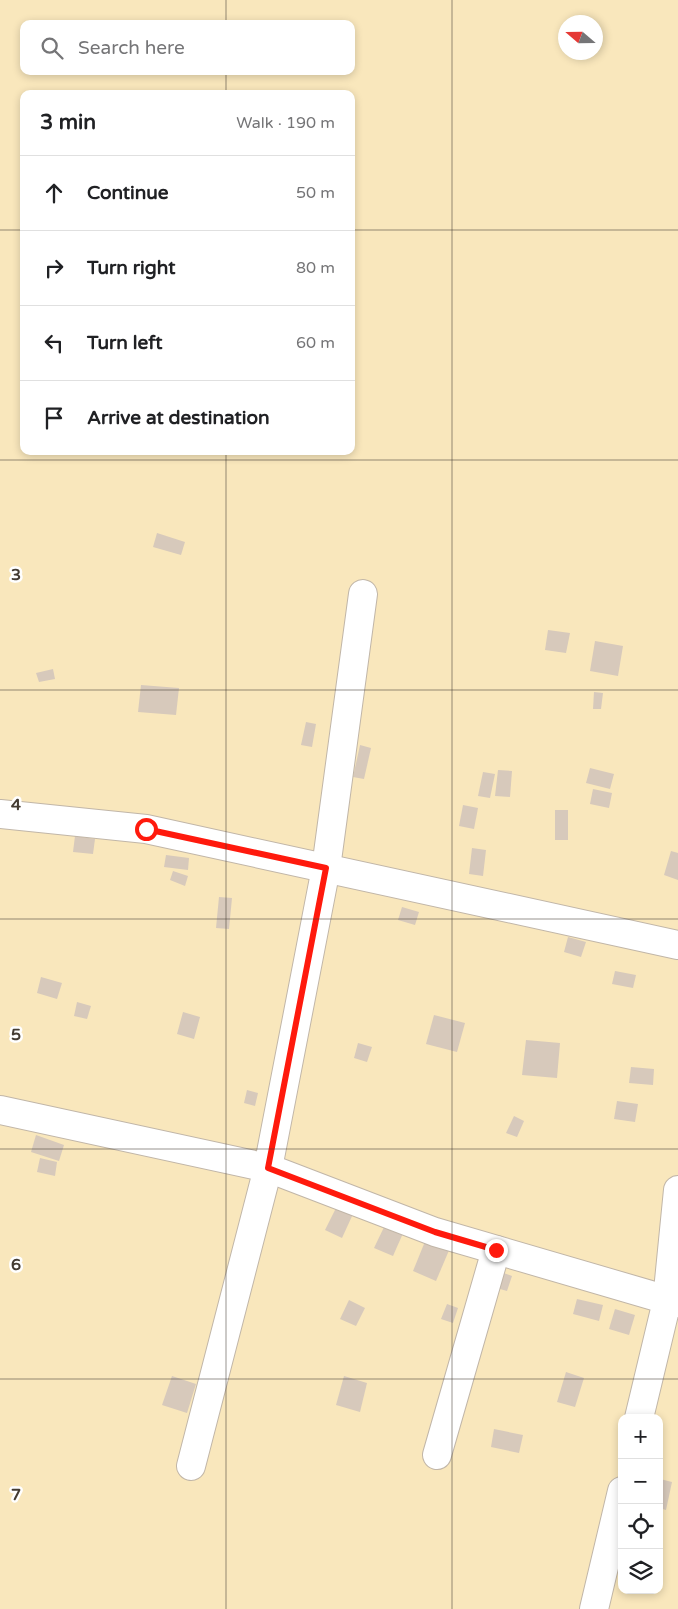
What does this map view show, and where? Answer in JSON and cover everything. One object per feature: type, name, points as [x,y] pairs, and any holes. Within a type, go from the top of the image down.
[{"type":"street","points":[[190,1466],[268,1168],[326,868],[363,594]]},
{"type":"street","points":[[0,814],[146,829],[678,945]]},
{"type":"street","points":[[0,1110],[268,1168],[435,1232],[672,1302]]},
{"type":"street","points":[[640,1414],[672,1302],[678,1190]]},
{"type":"street","points":[[437,1455],[496,1250]]},
{"type":"street","points":[[594,1609],[619,1504]]},
{"type":"sand","points":[[0,0],[678,0],[678,1609],[0,1609]]},
{"type":"building","points":[[157,533],[185,542],[181,555],[153,547]]},
{"type":"building","points":[[548,630],[570,633],[566,653],[545,650]]},
{"type":"building","points":[[595,641],[623,646],[618,676],[590,671]]},
{"type":"building","points":[[53,669],[55,679],[39,682],[36,673]]},
{"type":"building","points":[[141,685],[179,688],[176,715],[138,712]]},
{"type":"building","points":[[594,692],[603,693],[601,709],[593,709]]},
{"type":"building","points":[[306,722],[316,724],[312,747],[301,745]]},
{"type":"building","points":[[360,745],[371,748],[364,779],[353,777]]},
{"type":"building","points":[[590,768],[614,774],[610,789],[586,783]]},
{"type":"building","points":[[498,770],[512,771],[510,797],[495,796]]},
{"type":"building","points":[[483,772],[495,774],[490,798],[478,796]]},
{"type":"building","points":[[593,789],[612,793],[609,808],[590,804]]},
{"type":"building","points":[[463,805],[478,808],[474,829],[459,826]]},
{"type":"building","points":[[555,810],[568,810],[568,840],[555,840]]},
{"type":"building","points":[[75,836],[95,839],[93,854],[73,852]]},
{"type":"building","points":[[472,848],[486,850],[483,876],[469,874]]},
{"type":"building","points":[[671,851],[678,853],[678,880],[664,875]]},
{"type":"building","points":[[166,855],[189,858],[188,870],[164,867]]},
{"type":"building","points":[[173,871],[188,876],[185,886],[170,880]]},
{"type":"building","points":[[219,897],[232,898],[229,929],[216,928]]},
{"type":"building","points":[[402,907],[419,912],[415,925],[398,920]]},
{"type":"building","points":[[568,937],[586,942],[581,957],[564,952]]},
{"type":"building","points":[[615,971],[636,975],[633,988],[612,984]]},
{"type":"building","points":[[41,977],[62,983],[57,999],[37,993]]},
{"type":"building","points":[[77,1002],[91,1006],[87,1019],[74,1016]]},
{"type":"building","points":[[183,1012],[200,1017],[194,1039],[177,1034]]},
{"type":"building","points":[[434,1015],[465,1023],[457,1052],[426,1044]]},
{"type":"building","points":[[526,1040],[560,1043],[557,1078],[522,1075]]},
{"type":"building","points":[[358,1043],[372,1047],[367,1062],[354,1058]]},
{"type":"building","points":[[631,1067],[654,1069],[653,1085],[629,1083]]},
{"type":"building","points":[[247,1090],[258,1093],[255,1106],[244,1103]]},
{"type":"building","points":[[617,1101],[638,1104],[635,1122],[614,1119]]},
{"type":"building","points":[[514,1116],[524,1121],[517,1137],[506,1133]]},
{"type":"building","points":[[36,1135],[64,1145],[59,1161],[31,1152]]},
{"type":"building","points":[[40,1158],[57,1162],[55,1176],[37,1172]]},
{"type":"building","points":[[337,1206],[353,1214],[342,1238],[325,1230]]},
{"type":"building","points":[[386,1223],[404,1231],[393,1256],[374,1248]]},
{"type":"building","points":[[426,1239],[450,1248],[436,1281],[413,1271]]},
{"type":"building","points":[[498,1271],[512,1276],[507,1291],[493,1287]]},
{"type":"building","points":[[577,1299],[603,1305],[599,1321],[573,1314]]},
{"type":"building","points":[[349,1300],[365,1308],[356,1326],[340,1319]]},
{"type":"building","points":[[447,1304],[458,1308],[453,1323],[441,1319]]},
{"type":"building","points":[[615,1309],[635,1315],[629,1335],[609,1329]]},
{"type":"building","points":[[566,1372],[584,1378],[575,1407],[557,1402]]},
{"type":"building","points":[[172,1376],[196,1384],[187,1413],[162,1405]]},
{"type":"building","points":[[344,1376],[367,1383],[360,1412],[336,1405]]},
{"type":"building","points":[[494,1429],[523,1435],[519,1453],[491,1447]]},
{"type":"building","points":[[663,1480],[672,1482],[666,1510],[663,1509]]},
{"type":"route","points":[[146,829],[326,868],[268,1168],[435,1232],[496,1250]]}]
